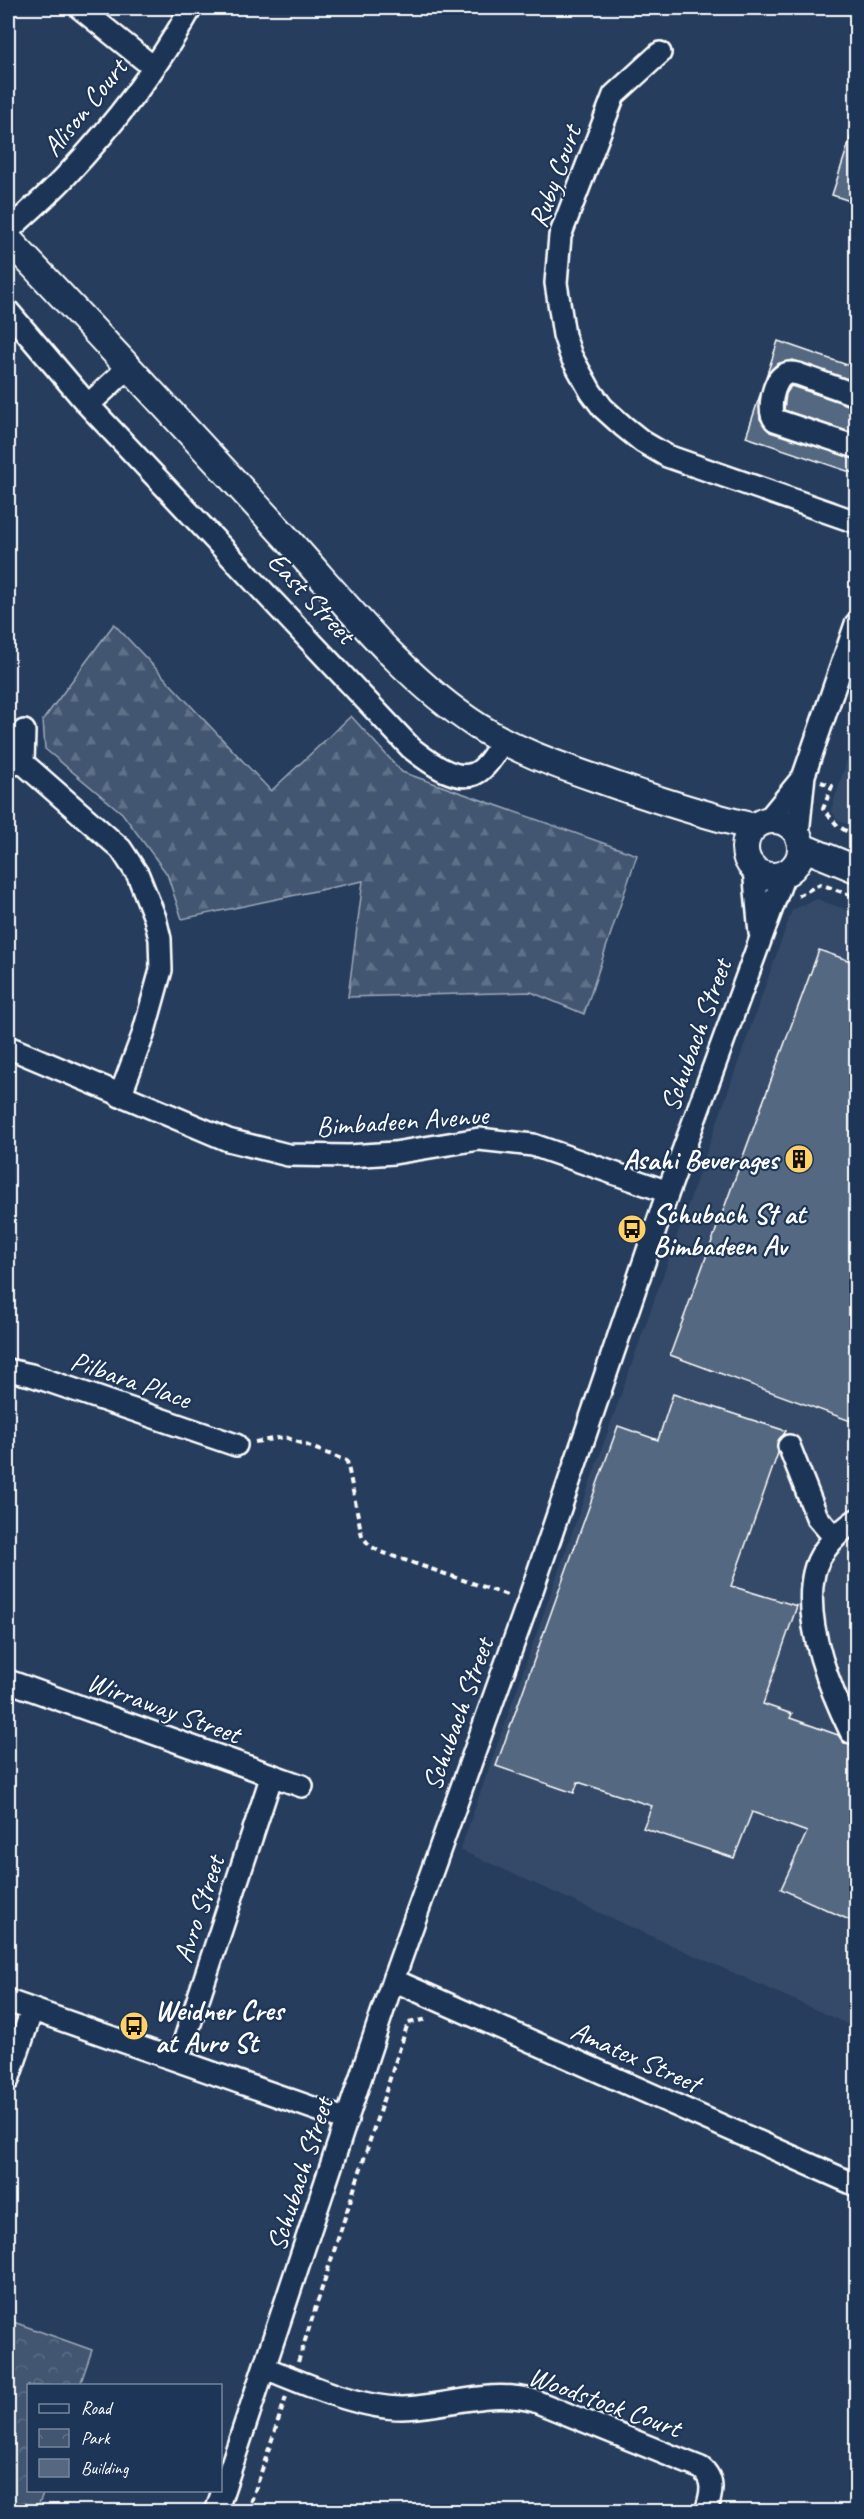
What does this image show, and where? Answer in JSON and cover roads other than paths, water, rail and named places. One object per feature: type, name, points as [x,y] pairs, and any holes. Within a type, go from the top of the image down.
[{"type":"main road","name":"East Street","points":[[8,239],[420,683],[502,741],[553,764],[685,810],[761,824]]},
{"type":"main road","name":"East Street","points":[[685,810],[749,862]]},
{"type":"main road","points":[[785,822],[795,856],[774,877],[763,875],[749,862],[746,840],[761,824],[785,822]]},
{"type":"main road","points":[[795,856],[852,868]]},
{"type":"street","points":[[80,8],[153,67]]},
{"type":"street","name":"Alison Court","points":[[8,231],[64,178],[118,116],[191,8]]},
{"type":"street","name":"Ruby Court","points":[[660,53],[614,95],[560,236],[556,283],[564,335],[571,356],[603,408],[644,442],[667,456],[856,522]]},
{"type":"street","name":"East Street","points":[[9,314],[88,405],[396,732],[423,757],[451,773],[461,776],[472,775],[484,768],[502,741]]},
{"type":"street","points":[[88,405],[129,367]]},
{"type":"street","points":[[856,395],[790,373],[785,374],[778,381],[771,411],[775,420],[856,447]]},
{"type":"street","name":"Schubach Street","points":[[216,2511],[393,1980],[528,1602],[668,1192],[761,939],[795,856],[804,775],[856,624]]},
{"type":"street","points":[[24,731],[15,764],[121,849],[138,875],[155,918],[160,939],[162,970],[143,1035],[120,1096]]},
{"type":"street","name":"Schubach Street","points":[[761,824],[804,775]]},
{"type":"street","name":"Schubach Street","points":[[749,862],[761,939]]},
{"type":"street","name":"Bimbadeen Avenue","points":[[8,1047],[228,1140],[288,1155],[350,1156],[394,1153],[479,1139],[532,1145],[668,1192]]},
{"type":"street","name":"Pilbara Place","points":[[8,1371],[31,1375],[236,1445]]},
{"type":"street","points":[[789,1446],[818,1517],[835,1538]]},
{"type":"street","points":[[852,1732],[832,1694],[811,1602],[814,1571],[825,1551],[841,1530],[856,1520]]},
{"type":"street","name":"Wirraway Street","points":[[8,1681],[302,1786]]},
{"type":"street","name":"Avro Street","points":[[178,2060],[272,1775]]},
{"type":"street","name":"Amatex Street","points":[[393,1980],[856,2185]]},
{"type":"street","points":[[8,2001],[347,2120]]},
{"type":"street","points":[[8,2080],[32,2010]]},
{"type":"street","name":"Woodstock Court","points":[[265,2368],[370,2404],[400,2408],[488,2396],[515,2395],[535,2401],[691,2463],[716,2476],[706,2511]]},
{"type":"place","name":"Asahi Beverages","points":[[799,1159]]},
{"type":"place","name":"Schubach St at Bimbadeen Av","points":[[632,1229]]},
{"type":"place","name":"Weidner Cres at Avro St","points":[[134,2026]]}]
